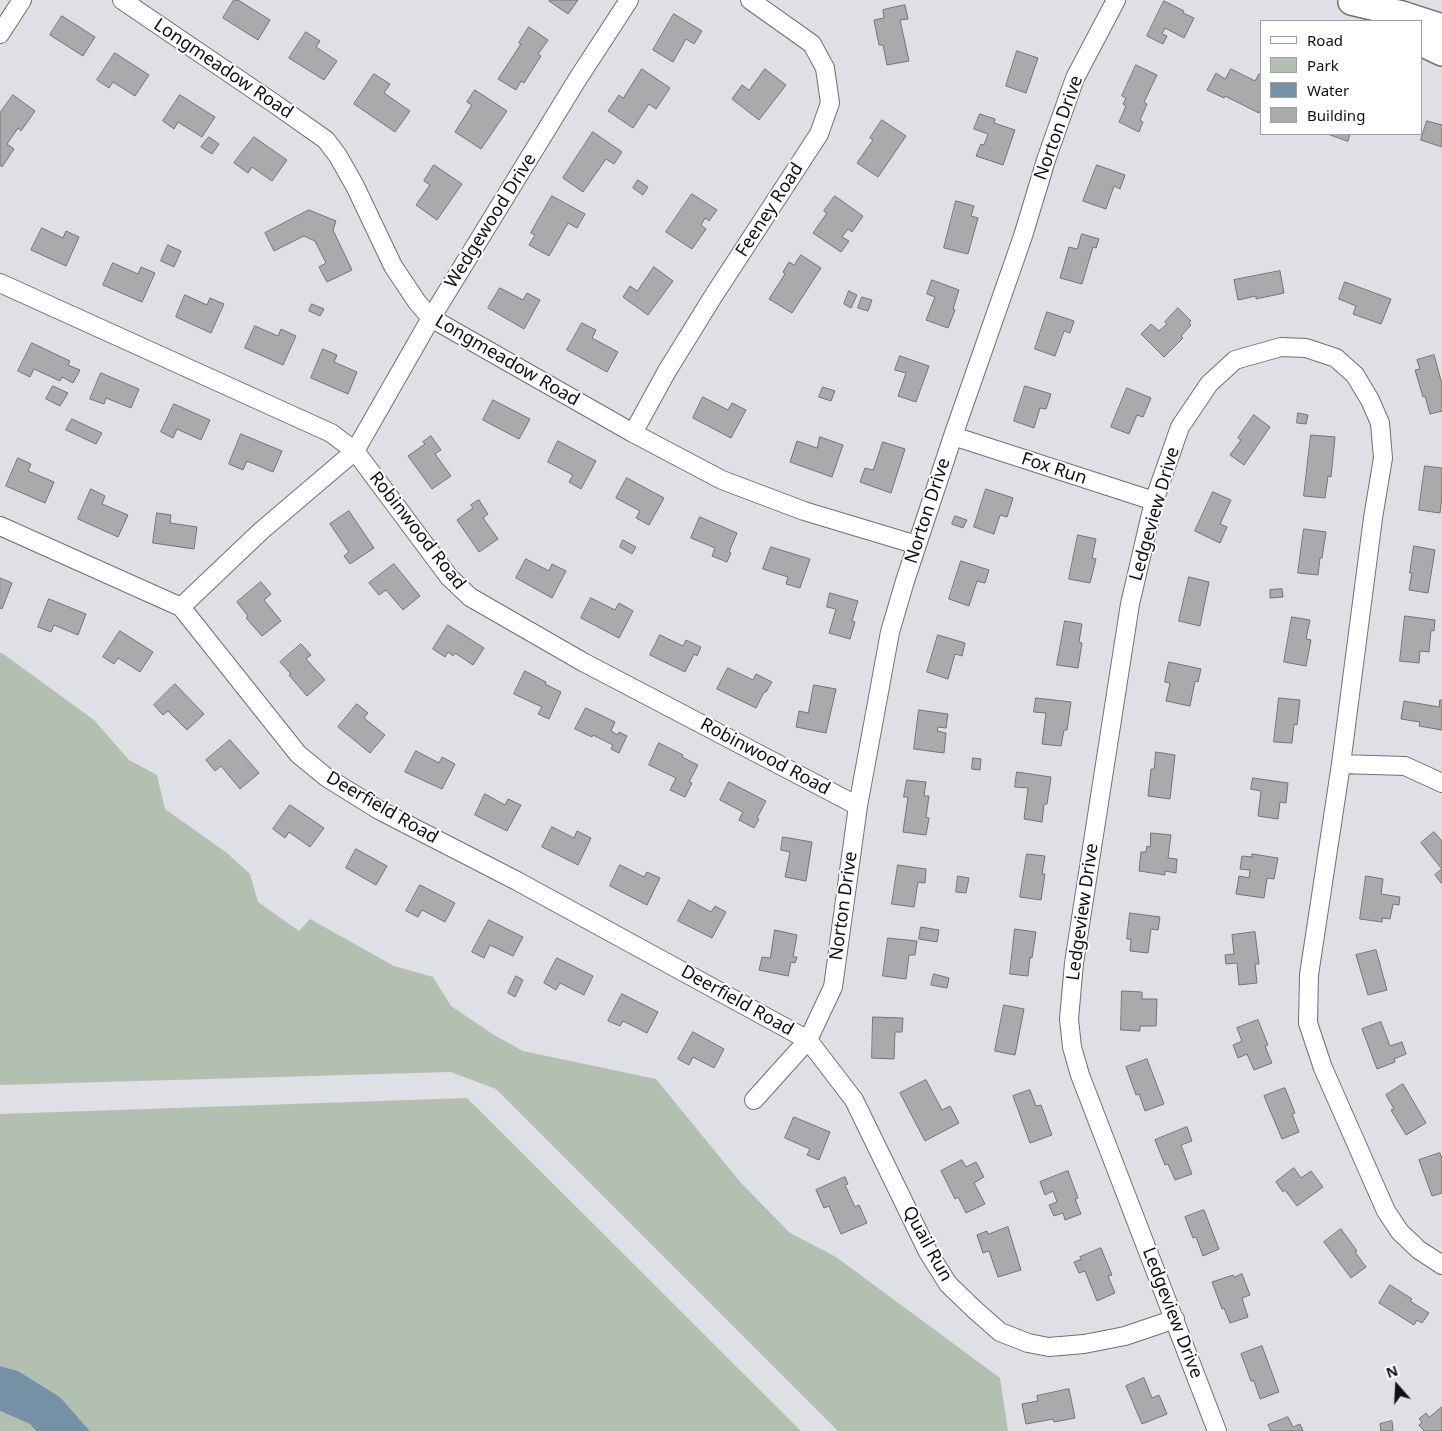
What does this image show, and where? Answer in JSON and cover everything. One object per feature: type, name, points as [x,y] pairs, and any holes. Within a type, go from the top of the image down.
[{"type":"main road","points":[[1349,1],[1380,20]]},
{"type":"main road","points":[[1349,1],[1420,20]]},
{"type":"main road","points":[[1422,20],[1442,27]]},
{"type":"main road","points":[[1422,44],[1442,54]]},
{"type":"street","points":[[0,34],[22,0]]},
{"type":"street","name":"Longmeadow Road","points":[[122,0],[326,140],[338,156],[355,186],[393,266],[417,302],[431,318],[633,433],[722,480],[804,511],[917,545]]},
{"type":"street","name":"Wedgewood Drive","points":[[181,607],[261,532],[355,451],[431,318],[578,80],[630,0]]},
{"type":"street","name":"Feeney Road","points":[[633,433],[667,371],[714,295],[820,134],[830,103],[825,68],[812,44],[750,0]]},
{"type":"street","name":"Norton Drive","points":[[754,1100],[808,1040],[833,987],[858,806],[890,632],[953,436],[1024,236],[1046,160],[1076,78],[1116,0]]},
{"type":"street","name":"Robinwood Road","points":[[0,283],[331,433],[355,451],[450,577],[470,597],[583,662],[858,806]]},
{"type":"street","name":"Ledgeview Drive","points":[[1217,1431],[1080,1075],[1072,1047],[1069,1019],[1074,963],[1130,604],[1154,501],[1180,426],[1209,384],[1234,360],[1281,347],[1306,348],[1336,358],[1355,375],[1370,400],[1380,423],[1383,458],[1309,975],[1308,1023],[1323,1068],[1386,1210],[1400,1232],[1419,1250],[1442,1265]]},
{"type":"street","name":"Fox Run","points":[[953,436],[1154,501]]},
{"type":"street","name":"Deerfield Road","points":[[0,526],[181,607],[298,754],[326,777],[379,810],[517,881],[808,1040]]},
{"type":"street","points":[[1340,764],[1405,766],[1442,783]]},
{"type":"street","name":"Quail Run","points":[[808,1040],[854,1100],[928,1252],[948,1284],[1000,1332],[1028,1343],[1049,1347],[1084,1344],[1125,1336],[1175,1319]]},
{"type":"green space","points":[[0,653],[94,720],[129,760],[157,775],[165,809],[227,853],[250,874],[258,902],[299,931],[310,919],[394,966],[433,977],[451,1006],[494,1035],[523,1051],[656,1079],[741,1183],[790,1233],[836,1257],[1000,1378],[1008,1431],[838,1431],[496,1089],[451,1072],[0,1085]]},
{"type":"green space","points":[[467,1098],[801,1431],[90,1431],[60,1397],[18,1371],[0,1366],[0,1114]]},
{"type":"green space","points":[[0,1411],[30,1424],[36,1431],[0,1431]]},
{"type":"water","points":[[0,1366],[18,1371],[60,1397],[90,1431],[36,1431],[30,1424],[0,1411]]},
{"type":"building","points":[[234,0],[238,0],[270,20],[258,40],[223,18]]},
{"type":"building","points":[[550,0],[578,0],[568,14]]},
{"type":"building","points":[[1164,1],[1194,18],[1184,38],[1165,28],[1162,34],[1167,36],[1163,44],[1147,36]]},
{"type":"building","points":[[905,5],[908,19],[900,20],[909,61],[887,65],[883,45],[879,45],[874,20],[884,18],[883,10]]},
{"type":"building","points":[[674,14],[702,31],[694,44],[686,39],[673,62],[653,50]]},
{"type":"building","points":[[62,16],[95,37],[83,56],[50,35]]},
{"type":"building","points":[[529,27],[548,40],[538,54],[541,56],[524,83],[521,81],[516,90],[498,79],[521,44],[519,43]]},
{"type":"building","points":[[306,32],[320,41],[316,47],[337,61],[324,80],[289,58]]},
{"type":"building","points":[[1017,51],[1038,58],[1026,93],[1006,86]]},
{"type":"building","points":[[115,53],[149,75],[135,96],[113,82],[109,88],[97,80]]},
{"type":"building","points":[[1136,65],[1157,75],[1144,102],[1147,104],[1140,120],[1143,122],[1139,132],[1119,122],[1126,106],[1123,104],[1126,98],[1122,96]]},
{"type":"building","points":[[642,69],[670,88],[656,109],[649,104],[633,128],[608,111],[619,95],[623,98]]},
{"type":"building","points":[[765,69],[786,85],[759,120],[732,99],[742,85],[749,90]]},
{"type":"building","points":[[1231,69],[1255,81],[1260,74],[1259,113],[1225,96],[1224,98],[1207,90],[1216,73],[1225,79]]},
{"type":"building","points":[[374,74],[390,84],[384,93],[410,111],[395,132],[354,104]]},
{"type":"building","points":[[475,90],[507,111],[481,149],[455,132],[472,105],[467,102]]},
{"type":"building","points":[[13,95],[35,111],[21,131],[18,128],[7,144],[14,149],[2,167],[0,165],[0,113]]},
{"type":"building","points":[[180,95],[215,117],[202,137],[178,122],[174,129],[163,121]]},
{"type":"building","points":[[980,114],[995,119],[994,123],[1015,130],[1003,165],[976,156],[981,144],[984,145],[988,134],[974,129]]},
{"type":"building","points":[[882,120],[906,136],[878,177],[857,163],[873,140],[870,138]]},
{"type":"building","points":[[1427,121],[1442,125],[1442,147],[1421,140]]},
{"type":"building","points":[[593,132],[622,152],[614,164],[606,159],[583,192],[563,178]]},
{"type":"building","points":[[1331,135],[1350,135],[1348,141]]},
{"type":"building","points":[[209,137],[219,144],[212,154],[201,147]]},
{"type":"building","points":[[254,137],[287,160],[272,181],[252,167],[248,173],[234,163]]},
{"type":"building","points":[[434,165],[462,184],[437,220],[416,205],[430,185],[424,181]]},
{"type":"building","points":[[1097,165],[1125,175],[1120,189],[1114,186],[1106,209],[1083,201]]},
{"type":"building","points":[[638,180],[648,187],[643,195],[633,188]]},
{"type":"building","points":[[692,194],[717,210],[709,221],[705,218],[701,225],[706,229],[692,249],[666,232]]},
{"type":"building","points":[[552,196],[585,214],[577,228],[568,223],[549,256],[529,245],[535,235],[531,233]]},
{"type":"building","points":[[835,196],[863,216],[852,232],[848,229],[842,237],[849,241],[841,252],[813,233],[827,213],[824,211]]},
{"type":"building","points":[[956,201],[974,206],[971,216],[978,218],[968,254],[944,248]]},
{"type":"building","points":[[309,210],[336,221],[333,230],[352,270],[327,282],[319,267],[326,263],[315,241],[304,236],[274,251],[265,233]]},
{"type":"building","points":[[42,228],[63,238],[66,231],[79,237],[66,266],[31,250]]},
{"type":"building","points":[[1082,234],[1099,239],[1096,248],[1093,247],[1082,284],[1060,278],[1069,247],[1077,249]]},
{"type":"building","points":[[168,245],[181,251],[174,267],[161,261]]},
{"type":"building","points":[[801,255],[821,268],[792,313],[769,299],[785,274],[783,272],[789,262],[794,265]]},
{"type":"building","points":[[113,263],[138,274],[141,267],[155,273],[142,302],[103,285]]},
{"type":"building","points":[[654,267],[673,281],[648,315],[623,297],[630,286],[637,291]]},
{"type":"building","points":[[1280,271],[1284,293],[1256,299],[1256,296],[1238,300],[1234,280]]},
{"type":"building","points":[[932,280],[959,290],[953,309],[955,310],[948,328],[926,320],[935,297],[927,294]]},
{"type":"building","points":[[1345,282],[1391,299],[1381,324],[1353,314],[1356,306],[1339,299]]},
{"type":"building","points":[[500,288],[523,300],[527,293],[540,300],[524,329],[488,308]]},
{"type":"building","points":[[849,291],[857,295],[851,308],[844,304]]},
{"type":"building","points":[[185,295],[207,305],[210,298],[224,304],[211,333],[176,317]]},
{"type":"building","points":[[862,297],[872,300],[868,311],[858,308]]},
{"type":"building","points":[[312,304],[324,309],[320,316],[309,311]]},
{"type":"building","points":[[1178,308],[1191,321],[1189,323],[1191,325],[1181,336],[1183,338],[1164,357],[1141,334],[1151,324],[1159,331],[1167,324],[1165,322]]},
{"type":"building","points":[[1047,312],[1074,321],[1070,333],[1064,331],[1055,356],[1035,349]]},
{"type":"building","points":[[582,323],[596,330],[592,338],[618,352],[607,372],[567,350]]},
{"type":"building","points":[[255,326],[278,336],[281,329],[296,336],[283,365],[245,348]]},
{"type":"building","points":[[32,343],[70,361],[68,365],[80,370],[73,383],[62,377],[60,381],[34,369],[30,377],[18,371]]},
{"type":"building","points":[[323,349],[337,355],[334,362],[357,372],[348,394],[311,378]]},
{"type":"building","points":[[1434,355],[1442,384],[1442,411],[1430,414],[1415,370],[1420,369],[1417,360]]},
{"type":"building","points":[[900,356],[929,366],[916,402],[898,396],[906,373],[895,370]]},
{"type":"building","points":[[101,373],[139,389],[131,408],[106,398],[104,404],[90,399]]},
{"type":"building","points":[[53,386],[68,393],[60,406],[46,399]]},
{"type":"building","points":[[1025,386],[1051,394],[1046,409],[1040,408],[1034,428],[1014,421]]},
{"type":"building","points":[[823,387],[835,391],[831,401],[819,397]]},
{"type":"building","points":[[1127,388],[1151,398],[1143,417],[1137,415],[1129,434],[1111,427]]},
{"type":"building","points":[[703,397],[728,410],[732,403],[746,410],[731,438],[693,418]]},
{"type":"building","points":[[493,400],[530,419],[519,439],[483,420]]},
{"type":"building","points":[[174,404],[210,420],[201,440],[177,429],[173,438],[161,432]]},
{"type":"building","points":[[1298,413],[1308,415],[1306,424],[1297,423]]},
{"type":"building","points":[[1254,415],[1270,427],[1244,465],[1230,455],[1241,440],[1238,438]]},
{"type":"building","points":[[72,419],[102,433],[96,444],[66,430]]},
{"type":"building","points":[[241,434],[282,451],[273,472],[247,461],[243,470],[229,464]]},
{"type":"building","points":[[1311,435],[1335,437],[1331,477],[1328,476],[1325,498],[1304,496]]},
{"type":"building","points":[[431,436],[441,450],[435,454],[451,476],[432,489],[408,456],[425,444],[423,442]]},
{"type":"building","points":[[820,437],[843,445],[832,477],[790,462],[797,441],[817,448]]},
{"type":"building","points":[[558,441],[596,461],[581,489],[569,482],[573,475],[548,462]]},
{"type":"building","points":[[883,442],[905,449],[891,493],[860,482],[865,468],[873,470]]},
{"type":"building","points":[[18,458],[31,464],[28,471],[54,482],[45,503],[6,486]]},
{"type":"building","points":[[1425,466],[1442,468],[1440,513],[1419,510]]},
{"type":"building","points":[[627,478],[664,498],[649,525],[636,518],[640,511],[616,498]]},
{"type":"building","points":[[91,489],[105,496],[102,504],[128,515],[118,537],[78,519]]},
{"type":"building","points":[[986,489],[1013,498],[1007,517],[1000,515],[994,534],[974,527]]},
{"type":"building","points":[[1213,492],[1231,500],[1220,524],[1227,527],[1220,543],[1195,531]]},
{"type":"building","points":[[479,500],[488,514],[483,518],[498,539],[479,552],[457,520],[473,508],[471,505]]},
{"type":"building","points":[[349,511],[374,548],[350,564],[344,556],[349,552],[330,524]]},
{"type":"building","points":[[157,513],[171,515],[170,523],[197,527],[194,549],[153,543]]},
{"type":"building","points":[[955,516],[967,520],[963,528],[952,524]]},
{"type":"building","points":[[700,517],[737,533],[727,562],[712,556],[715,548],[691,538]]},
{"type":"building","points":[[1304,529],[1326,532],[1318,575],[1298,573]]},
{"type":"building","points":[[1078,535],[1096,539],[1092,558],[1096,559],[1090,583],[1069,579]]},
{"type":"building","points":[[623,540],[636,547],[632,554],[620,547]]},
{"type":"building","points":[[1414,546],[1435,550],[1428,593],[1409,590]]},
{"type":"building","points":[[771,547],[810,559],[800,588],[786,584],[788,577],[763,569]]},
{"type":"building","points":[[526,559],[549,571],[552,564],[566,571],[552,598],[516,578]]},
{"type":"building","points":[[961,561],[989,570],[985,583],[977,581],[969,606],[949,599]]},
{"type":"building","points":[[394,564],[420,596],[403,610],[386,590],[379,595],[369,583]]},
{"type":"building","points":[[1189,577],[1209,582],[1200,626],[1179,621]]},
{"type":"building","points":[[0,578],[12,583],[2,609],[0,608]]},
{"type":"building","points":[[261,582],[271,594],[264,600],[281,621],[262,636],[246,618],[248,616],[237,602]]},
{"type":"building","points":[[1282,589],[1283,597],[1270,598],[1270,590]]},
{"type":"building","points":[[830,593],[858,601],[852,621],[855,622],[850,639],[829,633],[836,609],[827,607]]},
{"type":"building","points":[[591,598],[615,610],[619,603],[633,611],[619,638],[581,618]]},
{"type":"building","points":[[49,599],[86,614],[78,635],[54,625],[51,632],[38,627]]},
{"type":"building","points":[[1405,616],[1435,620],[1434,631],[1431,630],[1429,652],[1420,651],[1419,663],[1400,661]]},
{"type":"building","points":[[1292,617],[1310,620],[1306,639],[1311,640],[1306,666],[1284,662]]},
{"type":"building","points":[[1065,621],[1082,624],[1079,642],[1082,643],[1078,668],[1057,665]]},
{"type":"building","points":[[448,625],[484,648],[473,665],[455,653],[453,656],[448,652],[445,657],[433,649]]},
{"type":"building","points":[[120,631],[153,652],[140,672],[118,658],[114,664],[103,657]]},
{"type":"building","points":[[660,635],[683,646],[686,640],[701,647],[697,656],[694,654],[685,672],[650,655]]},
{"type":"building","points":[[938,635],[965,643],[962,656],[955,654],[948,679],[927,672]]},
{"type":"building","points":[[301,644],[311,655],[306,659],[325,680],[307,696],[280,662]]},
{"type":"building","points":[[1169,662],[1201,669],[1198,682],[1195,681],[1190,706],[1166,701],[1170,683],[1165,682]]},
{"type":"building","points":[[728,668],[753,680],[756,674],[772,682],[766,692],[764,692],[756,708],[717,689]]},
{"type":"building","points":[[525,671],[561,692],[549,719],[538,714],[542,707],[514,694]]},
{"type":"building","points":[[175,684],[204,714],[187,730],[168,711],[163,715],[154,705]]},
{"type":"building","points":[[814,685],[836,689],[826,733],[796,727],[799,711],[808,713]]},
{"type":"building","points":[[1036,698],[1071,702],[1067,730],[1064,730],[1061,746],[1042,744],[1046,713],[1034,712]]},
{"type":"building","points":[[1279,698],[1300,700],[1297,725],[1294,724],[1292,743],[1274,742]]},
{"type":"building","points":[[1440,700],[1442,700],[1442,730],[1419,726],[1420,722],[1401,719],[1404,701],[1439,707]]},
{"type":"building","points":[[357,704],[368,713],[364,718],[385,735],[370,753],[338,727]]},
{"type":"building","points":[[586,708],[615,722],[611,731],[618,735],[619,732],[627,736],[619,753],[611,749],[613,745],[575,729]]},
{"type":"building","points":[[919,710],[948,714],[946,728],[938,727],[937,731],[946,733],[944,753],[914,749]]},
{"type":"building","points":[[230,740],[259,773],[240,789],[221,766],[215,771],[206,760]]},
{"type":"building","points":[[659,743],[698,765],[689,782],[692,783],[685,797],[670,790],[676,778],[649,765]]},
{"type":"building","points":[[416,751],[439,763],[442,757],[455,764],[442,789],[405,772]]},
{"type":"building","points":[[1156,752],[1175,755],[1170,799],[1148,796],[1151,769],[1154,769]]},
{"type":"building","points":[[973,758],[981,759],[980,770],[972,769]]},
{"type":"building","points":[[1017,772],[1051,777],[1047,804],[1044,804],[1042,822],[1024,819],[1028,788],[1015,787]]},
{"type":"building","points":[[1253,778],[1288,783],[1286,803],[1280,802],[1278,819],[1258,816],[1261,791],[1251,789]]},
{"type":"building","points":[[907,780],[926,782],[924,796],[929,796],[926,817],[929,818],[926,835],[903,832],[908,797],[904,797]]},
{"type":"building","points":[[729,782],[766,801],[754,828],[739,820],[743,812],[720,800]]},
{"type":"building","points":[[485,794],[505,805],[508,799],[521,805],[507,831],[475,815]]},
{"type":"building","points":[[290,805],[324,828],[310,847],[289,832],[285,838],[273,829]]},
{"type":"building","points":[[552,827],[574,838],[577,831],[591,838],[578,865],[542,847]]},
{"type":"building","points":[[1434,832],[1442,841],[1442,869],[1421,843]]},
{"type":"building","points":[[1151,833],[1171,835],[1168,858],[1177,859],[1176,873],[1165,871],[1165,875],[1139,871],[1141,852],[1146,852],[1147,846],[1150,847]]},
{"type":"building","points":[[783,837],[812,842],[806,881],[785,877],[790,852],[781,850]]},
{"type":"building","points":[[356,849],[387,866],[376,885],[346,868]]},
{"type":"building","points":[[1027,854],[1045,856],[1042,874],[1045,874],[1041,900],[1020,897]]},
{"type":"building","points":[[1252,854],[1278,858],[1274,879],[1267,878],[1264,898],[1236,894],[1239,876],[1249,878],[1250,870],[1240,869],[1242,856],[1252,857]]},
{"type":"building","points":[[620,865],[644,877],[647,872],[660,878],[647,905],[610,886]]},
{"type":"building","points":[[898,865],[926,869],[925,883],[918,882],[914,907],[892,904]]},
{"type":"building","points":[[1442,869],[1442,884],[1435,875]]},
{"type":"building","points":[[958,876],[969,878],[966,893],[956,892]]},
{"type":"building","points":[[1366,876],[1383,879],[1381,894],[1400,897],[1399,905],[1393,904],[1390,919],[1382,918],[1382,922],[1360,919]]},
{"type":"building","points":[[420,885],[455,903],[445,922],[422,910],[418,917],[406,911]]},
{"type":"building","points":[[689,900],[711,912],[715,906],[726,912],[712,938],[678,921]]},
{"type":"building","points":[[1130,913],[1160,917],[1158,930],[1151,929],[1148,953],[1130,951],[1131,939],[1127,939]]},
{"type":"building","points":[[489,920],[523,937],[513,956],[490,945],[484,958],[472,952]]},
{"type":"building","points":[[921,927],[939,930],[937,942],[919,939]]},
{"type":"building","points":[[1015,929],[1036,932],[1028,976],[1010,974]]},
{"type":"building","points":[[775,930],[797,935],[793,957],[797,957],[795,963],[791,962],[788,976],[759,970],[762,957],[770,958]]},
{"type":"building","points":[[1255,932],[1259,964],[1255,964],[1257,983],[1239,985],[1237,963],[1226,964],[1225,955],[1234,954],[1232,935]]},
{"type":"building","points":[[888,938],[917,941],[915,955],[909,955],[906,979],[883,976]]},
{"type":"building","points":[[1376,950],[1387,990],[1368,995],[1356,955]]},
{"type":"building","points":[[557,958],[593,976],[584,995],[560,983],[556,990],[544,983]]},
{"type":"building","points":[[934,974],[949,978],[947,988],[931,985]]},
{"type":"building","points":[[516,976],[523,980],[515,997],[508,993]]},
{"type":"building","points":[[1122,991],[1142,992],[1142,999],[1157,999],[1156,1026],[1140,1026],[1140,1031],[1121,1030]]},
{"type":"building","points":[[622,994],[658,1012],[647,1033],[623,1021],[620,1026],[608,1021]]},
{"type":"building","points":[[1004,1005],[1024,1009],[1015,1055],[995,1051]]},
{"type":"building","points":[[873,1017],[903,1018],[902,1032],[895,1032],[894,1059],[872,1058]]},
{"type":"building","points":[[1258,1020],[1268,1045],[1265,1046],[1272,1063],[1254,1070],[1247,1054],[1238,1058],[1233,1045],[1242,1041],[1237,1028]]},
{"type":"building","points":[[1381,1022],[1390,1046],[1402,1042],[1406,1054],[1394,1059],[1395,1062],[1377,1069],[1362,1029]]},
{"type":"building","points":[[693,1032],[724,1049],[714,1068],[693,1057],[689,1065],[678,1059]]},
{"type":"building","points":[[1147,1059],[1164,1104],[1145,1111],[1139,1094],[1136,1095],[1126,1067]]},
{"type":"building","points":[[926,1080],[942,1110],[950,1106],[959,1123],[925,1141],[900,1093]]},
{"type":"building","points":[[1403,1084],[1426,1123],[1406,1135],[1391,1110],[1394,1109],[1386,1095]]},
{"type":"building","points":[[1285,1088],[1295,1113],[1292,1114],[1299,1132],[1282,1139],[1264,1096]]},
{"type":"building","points":[[1030,1090],[1036,1106],[1041,1105],[1052,1135],[1030,1143],[1013,1096]]},
{"type":"building","points":[[794,1117],[830,1132],[819,1160],[807,1155],[810,1149],[785,1138]]},
{"type":"building","points":[[1187,1127],[1192,1141],[1181,1145],[1192,1174],[1175,1180],[1168,1164],[1165,1165],[1155,1140]]},
{"type":"building","points":[[1440,1153],[1442,1159],[1442,1193],[1432,1196],[1419,1160]]},
{"type":"building","points":[[962,1160],[966,1167],[976,1162],[984,1177],[974,1183],[985,1204],[966,1213],[958,1197],[955,1199],[941,1171]]},
{"type":"building","points":[[1294,1168],[1301,1178],[1311,1171],[1323,1187],[1297,1206],[1285,1190],[1283,1192],[1276,1182]]},
{"type":"building","points":[[1068,1171],[1078,1198],[1075,1199],[1081,1214],[1065,1220],[1063,1213],[1054,1216],[1049,1205],[1057,1202],[1053,1191],[1045,1195],[1040,1182]]},
{"type":"building","points":[[845,1177],[848,1184],[845,1185],[855,1207],[859,1205],[867,1223],[841,1234],[829,1206],[824,1208],[816,1190]]},
{"type":"building","points":[[1204,1210],[1219,1249],[1203,1256],[1196,1237],[1193,1238],[1185,1217]]},
{"type":"building","points":[[1008,1227],[1021,1270],[998,1277],[989,1251],[983,1253],[977,1235],[987,1231],[988,1234]]},
{"type":"building","points":[[1341,1229],[1366,1267],[1351,1278],[1324,1242]]},
{"type":"building","points":[[1101,1248],[1112,1275],[1108,1276],[1115,1293],[1097,1301],[1085,1271],[1079,1273],[1074,1262],[1082,1259],[1080,1257]]},
{"type":"building","points":[[1242,1274],[1250,1295],[1242,1298],[1248,1317],[1230,1323],[1224,1308],[1222,1309],[1212,1282]]},
{"type":"building","points":[[1390,1285],[1429,1313],[1422,1323],[1417,1320],[1414,1325],[1379,1303]]},
{"type":"building","points":[[1262,1346],[1279,1392],[1260,1399],[1241,1354]]},
{"type":"building","points":[[1144,1378],[1152,1398],[1159,1395],[1167,1414],[1142,1424],[1126,1386]]},
{"type":"building","points":[[1069,1389],[1075,1418],[1054,1422],[1053,1419],[1026,1424],[1022,1404],[1038,1401],[1037,1396]]},
{"type":"building","points":[[1442,1407],[1442,1431],[1424,1431],[1419,1425],[1422,1422],[1419,1419],[1426,1413],[1429,1417]]},
{"type":"building","points":[[1288,1417],[1293,1427],[1300,1424],[1303,1431],[1271,1431],[1268,1425]]},
{"type":"building","points":[[1392,1421],[1393,1431],[1381,1431],[1380,1424]]}]
